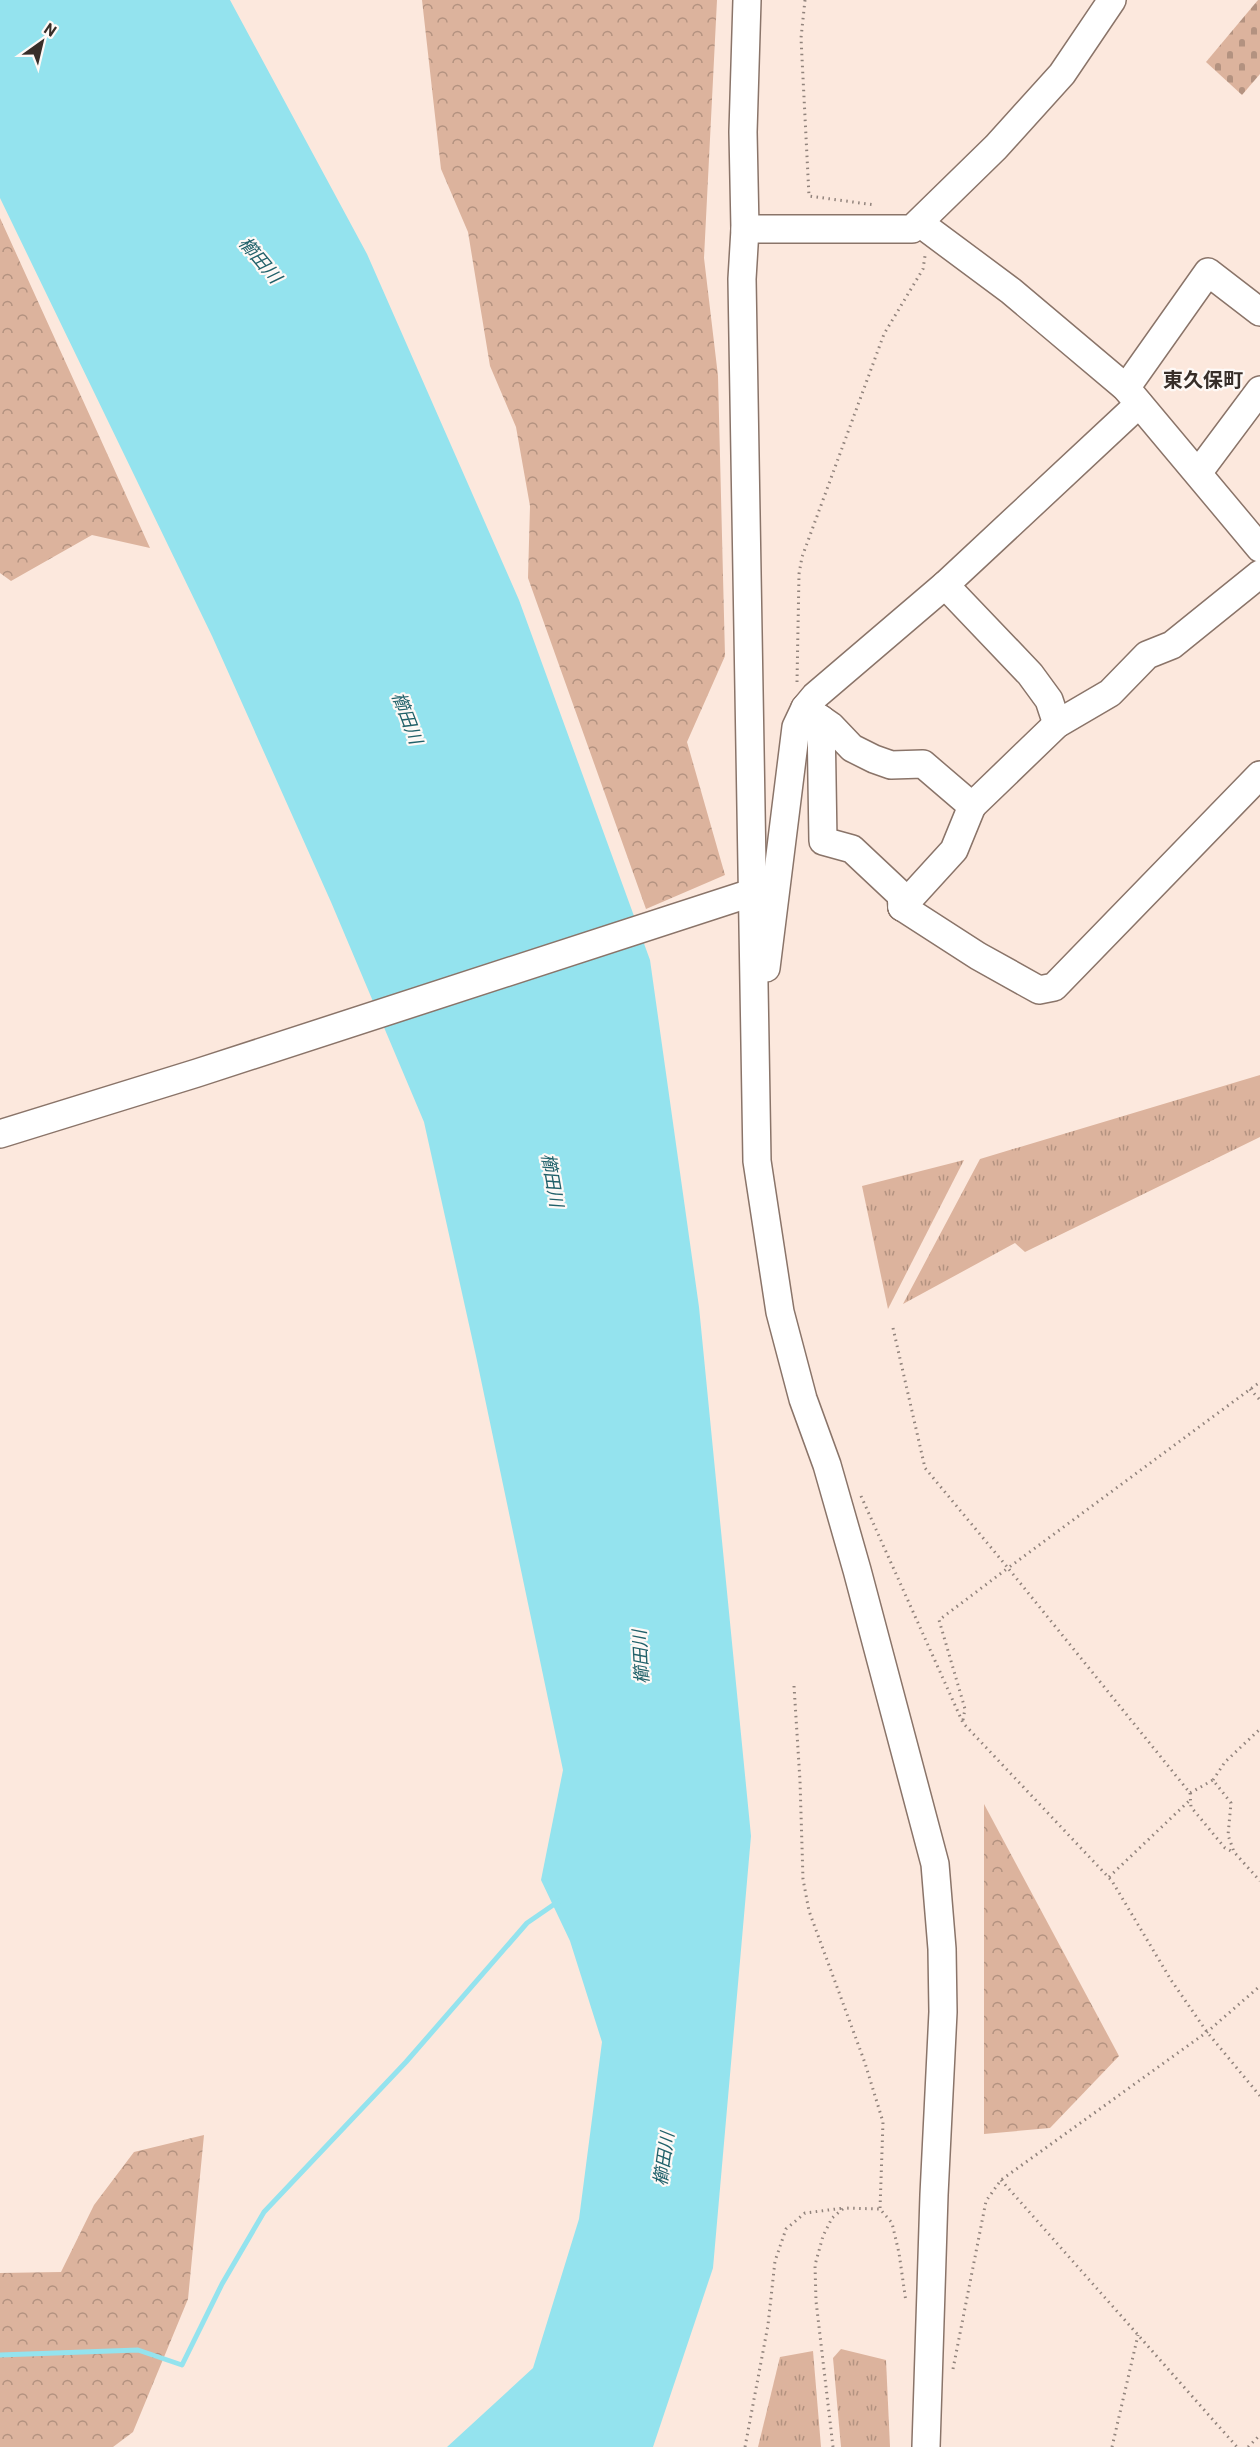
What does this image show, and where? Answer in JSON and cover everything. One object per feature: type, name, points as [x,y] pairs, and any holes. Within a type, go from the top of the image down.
[{"type":"street","points":[[747,0],[743,132],[745,229],[742,279],[751,787],[742,896],[754,998],[757,1161],[780,1312],[803,1400],[827,1466],[851,1548],[935,1864],[942,1949],[943,2012],[926,2447]]},
{"type":"street","points":[[745,229],[912,229],[926,225],[1062,74],[1112,0]]},
{"type":"street","points":[[926,225],[1011,291],[1132,396],[1260,548]]},
{"type":"street","points":[[754,998],[766,968],[796,727],[815,696],[945,585],[1132,396],[1208,272],[1260,312]]},
{"type":"street","points":[[1198,473],[1260,390]]},
{"type":"street","points":[[902,907],[954,850],[972,806],[1057,724],[1110,693],[1147,655],[1172,645],[1260,574]]},
{"type":"street","points":[[945,585],[1030,674],[1049,700],[1057,724]]},
{"type":"street","points":[[808,706],[852,748],[891,765],[923,764],[972,806]]},
{"type":"street","points":[[808,706],[823,841],[852,849],[901,895],[902,907]]},
{"type":"street","points":[[902,907],[978,956],[1039,990],[1054,987],[1260,775]]},
{"type":"street","points":[[0,1134],[284,1045],[742,896]]},
{"type":"path","points":[[805,0],[801,38],[809,196],[877,205]]},
{"type":"path","points":[[808,706],[799,574],[802,557],[884,333],[923,269],[926,225]]},
{"type":"path","points":[[893,1328],[925,1468],[1190,1793],[1191,1807],[1225,1848],[1234,1852]]},
{"type":"path","points":[[963,1723],[964,1709],[939,1620],[1260,1382]]},
{"type":"path","points":[[1250,1389],[1260,1400]]},
{"type":"path","points":[[857,1486],[963,1723],[1109,1878],[1171,1980],[1207,2032],[1260,2096]]},
{"type":"path","points":[[794,1686],[801,1781],[803,1878],[809,1911],[865,2063],[883,2122],[880,2209],[892,2223],[906,2303]]},
{"type":"path","points":[[1190,1793],[1213,1780],[1225,1762],[1260,1729]]},
{"type":"path","points":[[1213,1780],[1231,1803],[1228,1835],[1234,1852],[1260,1881]]},
{"type":"path","points":[[1109,1878],[1190,1800]]},
{"type":"path","points":[[952,2373],[986,2201],[1001,2180],[1207,2032],[1260,1986]]},
{"type":"path","points":[[1001,2180],[1237,2447]]},
{"type":"path","points":[[745,2447],[768,2325],[775,2261],[786,2229],[805,2214],[844,2208],[880,2209]]},
{"type":"path","points":[[833,2447],[816,2301],[816,2265],[823,2236],[832,2218],[844,2208]]},
{"type":"path","points":[[1112,2447],[1138,2335]]},
{"type":"path","points":[[1248,2447],[1260,2435]]},
{"type":"green space","points":[[422,0],[717,0],[704,258],[718,376],[725,656],[687,742],[725,875],[646,909],[528,578],[530,506],[516,427],[490,366],[468,232],[441,169]]},
{"type":"green space","points":[[1260,0],[1260,74],[1242,95],[1206,62]]},
{"type":"green space","points":[[0,218],[150,548],[92,535],[11,581],[0,573]]},
{"type":"green space","points":[[1260,1075],[1260,1137],[1025,1252],[1015,1243],[903,1304],[980,1159]]},
{"type":"green space","points":[[964,1160],[888,1309],[862,1186]]},
{"type":"green space","points":[[984,1804],[1119,2056],[1050,2128],[984,2134]]},
{"type":"green space","points":[[204,2135],[188,2299],[133,2432],[113,2447],[0,2447],[0,2273],[61,2272],[94,2205],[134,2152]]},
{"type":"green space","points":[[841,2349],[886,2360],[890,2447],[841,2447],[833,2358]]},
{"type":"green space","points":[[813,2351],[821,2447],[758,2447],[780,2357]]},
{"type":"water","name":"櫛田川","points":[[0,0],[230,0],[367,254],[519,600],[650,960],[699,1307],[751,1836],[713,2268],[653,2447],[447,2447],[533,2368],[579,2219],[602,2042],[570,1941],[541,1880],[563,1770],[424,1122],[331,902],[212,636],[0,198]]},
{"type":"waterway","points":[[0,2355],[138,2350],[182,2365],[222,2284],[264,2212],[406,2062],[527,1923],[559,1901]]},
{"type":"district","name":"東久保町","points":[[1203,380]]}]
